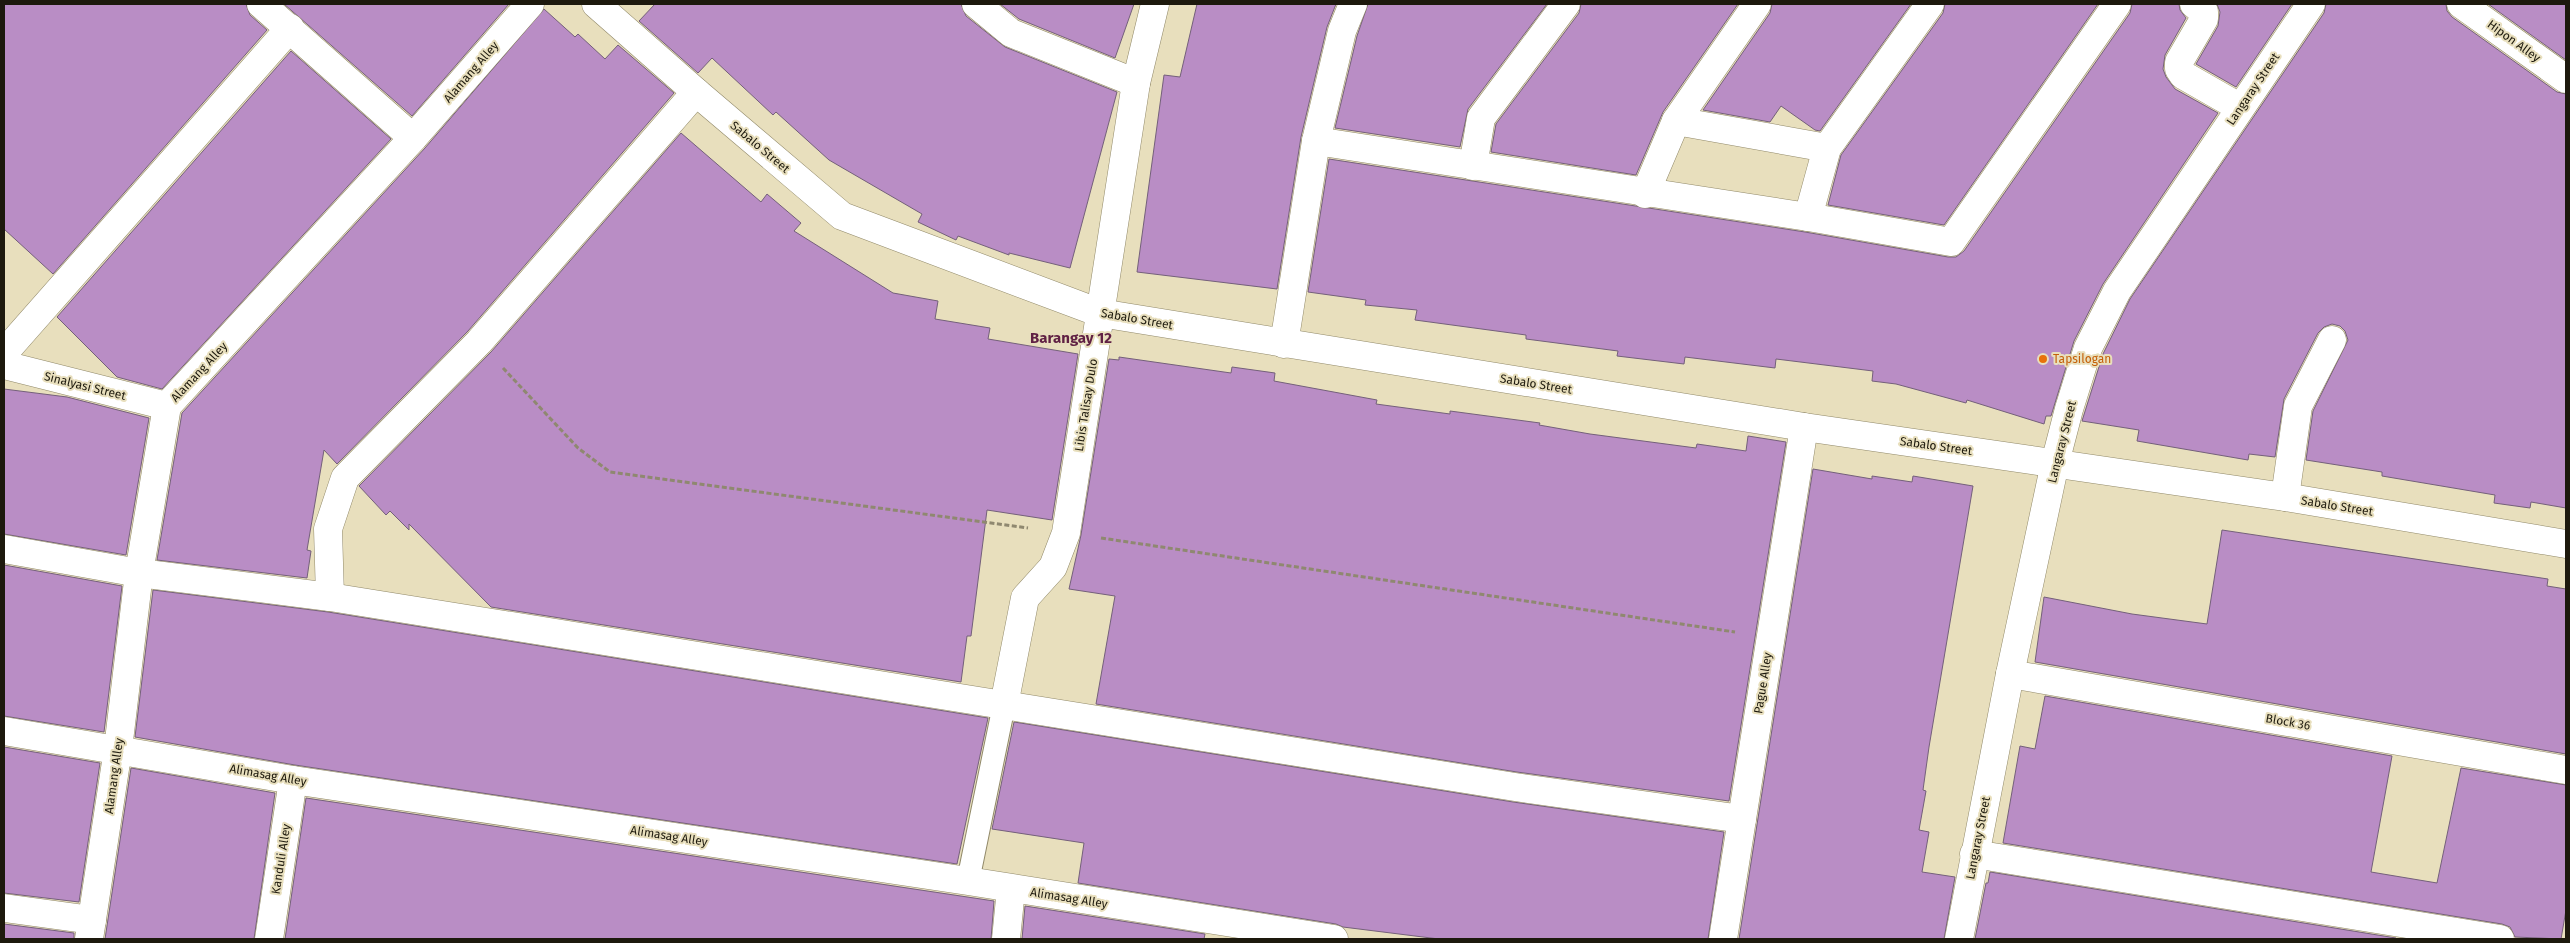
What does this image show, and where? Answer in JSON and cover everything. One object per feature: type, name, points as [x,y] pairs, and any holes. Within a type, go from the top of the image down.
[{"type":"street","points":[[261,4],[413,138]]},
{"type":"street","name":"Alamang Alley","points":[[91,930],[118,749],[139,573],[167,406],[413,138],[530,4]]},
{"type":"street","name":"Sabalo Street","points":[[596,4],[842,216],[1100,313],[1804,427],[2285,497],[2566,544]]},
{"type":"street","points":[[976,4],[1011,33],[1136,83]]},
{"type":"street","name":"Libis Talisay Dulo","points":[[1004,705],[1025,598],[1053,567],[1066,533],[1136,83],[1155,4]]},
{"type":"street","points":[[1284,344],[1316,140],[1342,31],[1353,4]]},
{"type":"street","points":[[1473,166],[1481,118],[1566,4]]},
{"type":"street","points":[[1645,194],[1676,121],[1757,4]]},
{"type":"street","points":[[1808,217],[1827,148],[1930,4]]},
{"type":"street","points":[[1316,140],[1645,194],[1808,217],[1951,242],[2117,4]]},
{"type":"street","points":[[2194,4],[2204,12],[2204,19],[2179,62],[2179,69],[2183,75],[2240,107]]},
{"type":"street","name":"Langaray Street","points":[[1959,939],[2010,674],[2055,463],[2088,348],[2117,290],[2311,4]]},
{"type":"street","name":"Hipon Alley","points":[[2462,4],[2566,79]]},
{"type":"street","points":[[4,353],[290,28]]},
{"type":"street","points":[[330,597],[328,529],[345,478],[479,342],[696,92]]},
{"type":"street","points":[[1676,121],[1827,148]]},
{"type":"street","points":[[2285,497],[2298,406],[2332,340]]},
{"type":"street","name":"Sinalyasi Street","points":[[4,365],[167,406]]},
{"type":"street","name":"Pague Alley","points":[[1723,939],[1804,427]]},
{"type":"street","points":[[4,549],[139,573],[330,597],[1505,786],[1742,820]]},
{"type":"street","name":"Block 36","points":[[2010,674],[2566,770]]},
{"type":"street","name":"Alimasag Alley","points":[[4,731],[293,780],[968,881],[1334,939]]},
{"type":"street","name":"Kanduli Alley","points":[[269,939],[293,780]]},
{"type":"street","points":[[1974,854],[2500,939]]},
{"type":"street","points":[[1006,939],[1011,889]]},
{"type":"street","points":[[4,908],[91,930]]},
{"type":"lane","points":[[968,881],[1004,705]]},
{"type":"building","points":[[4,4],[246,4],[250,15],[267,30],[53,274],[4,229]]},
{"type":"building","points":[[284,4],[509,4],[412,116]]},
{"type":"building","points":[[655,4],[961,4],[966,16],[1005,47],[1117,92],[1070,268],[1009,253],[1009,255],[958,236],[956,240],[918,222],[922,214],[829,160],[776,112],[773,115],[712,58],[698,73],[639,21]]},
{"type":"building","points":[[1000,4],[1134,4],[1115,58],[1019,19]]},
{"type":"building","points":[[1197,4],[1336,4],[1327,27],[1301,137],[1277,289],[1137,272],[1164,75],[1180,77]]},
{"type":"building","points":[[1368,4],[1547,4],[1468,109],[1460,147],[1335,128],[1357,36]]},
{"type":"building","points":[[1581,4],[1738,4],[1663,112],[1636,175],[1491,152],[1496,124],[1579,13]]},
{"type":"building","points":[[1772,4],[1911,4],[1820,131],[1815,130],[1781,106],[1770,122],[1703,110],[1770,13]]},
{"type":"building","points":[[1945,4],[2098,4],[1944,225],[1828,205],[1841,155],[1943,13]]},
{"type":"building","points":[[2132,4],[2179,4],[2180,10],[2186,18],[2165,55],[2163,69],[2166,77],[2175,89],[2218,113],[2103,284],[2074,341],[2051,416],[2046,416],[2044,424],[1967,400],[1966,403],[1896,384],[1872,381],[1873,371],[1776,359],[1775,368],[1685,357],[1684,364],[1617,356],[1618,351],[1526,339],[1526,335],[1415,320],[1417,310],[1365,305],[1366,300],[1308,292],[1329,159],[1956,257],[1964,251],[2130,13]]},
{"type":"building","points":[[2217,4],[2292,4],[2236,87],[2196,64],[2218,26],[2220,12]]},
{"type":"building","points":[[2326,4],[2446,4],[2447,11],[2452,17],[2557,92],[2566,94],[2566,508],[2531,502],[2530,508],[2494,503],[2495,495],[2382,476],[2382,472],[2306,460],[2313,411],[2348,340],[2345,331],[2340,326],[2332,324],[2324,327],[2318,333],[2284,399],[2275,457],[2249,454],[2248,460],[2137,441],[2139,430],[2082,421],[2103,354],[2130,299],[2324,13]]},
{"type":"building","points":[[2488,4],[2566,4],[2566,60]]},
{"type":"building","points":[[544,9],[575,37],[578,34],[605,59],[618,45],[674,93],[468,331],[337,464],[324,450],[307,550],[311,551],[307,578],[157,560],[182,413],[425,148]]},
{"type":"building","points":[[291,51],[391,139],[162,389],[117,377],[57,317]]},
{"type":"building","points":[[681,133],[761,202],[767,194],[801,223],[794,231],[893,293],[938,301],[935,319],[990,328],[988,339],[1078,354],[1052,520],[987,510],[971,636],[967,636],[961,682],[491,607],[409,524],[409,530],[390,511],[386,515],[359,486],[491,352]]},
{"type":"building","points":[[1119,357],[1231,373],[1232,367],[1275,373],[1274,381],[1377,400],[1376,404],[1450,414],[1450,411],[1540,423],[1539,425],[1590,434],[1696,448],[1697,444],[1746,451],[1748,436],[1786,442],[1729,801],[1517,772],[1096,704],[1115,596],[1069,589],[1081,535],[1109,359],[1119,360]]},
{"type":"building","points":[[4,389],[67,397],[149,418],[126,555],[4,534]]},
{"type":"building","points":[[1813,469],[1872,479],[1872,476],[1912,482],[1913,476],[1973,486],[1929,747],[1923,790],[1926,791],[1919,830],[1929,832],[1922,872],[1955,877],[1944,939],[1739,939]]},
{"type":"building","points":[[2222,530],[2548,579],[2547,586],[2566,589],[2566,754],[2035,662],[2044,597],[2132,614],[2207,624]]},
{"type":"building","points":[[4,565],[122,586],[104,732],[4,716]]},
{"type":"building","points":[[153,590],[328,612],[988,718],[957,864],[295,765],[135,737]]},
{"type":"building","points":[[2045,696],[2392,756],[2371,872],[2437,883],[2461,768],[2566,785],[2566,910],[2561,939],[2515,937],[2510,927],[2502,924],[2003,843],[2020,746],[2035,749]]},
{"type":"building","points":[[1014,722],[1513,802],[1724,832],[1708,939],[1439,939],[1343,927],[1336,924],[1078,883],[1084,843],[992,829]]},
{"type":"building","points":[[4,747],[100,763],[79,902],[4,893]]},
{"type":"building","points":[[131,768],[275,793],[254,939],[105,939]]},
{"type":"building","points":[[306,798],[994,901],[991,939],[285,939]]},
{"type":"building","points":[[1990,872],[2396,939],[1975,939],[1986,883],[1988,883]]},
{"type":"building","points":[[1025,906],[1205,934],[1204,939],[1022,939]]},
{"type":"building","points":[[4,924],[74,933],[74,939],[4,939]]},
{"type":"place","name":"Tapsilogan","points":[[2043,359]]},
{"type":"district","name":"Barangay 12","points":[[1071,338]]}]
